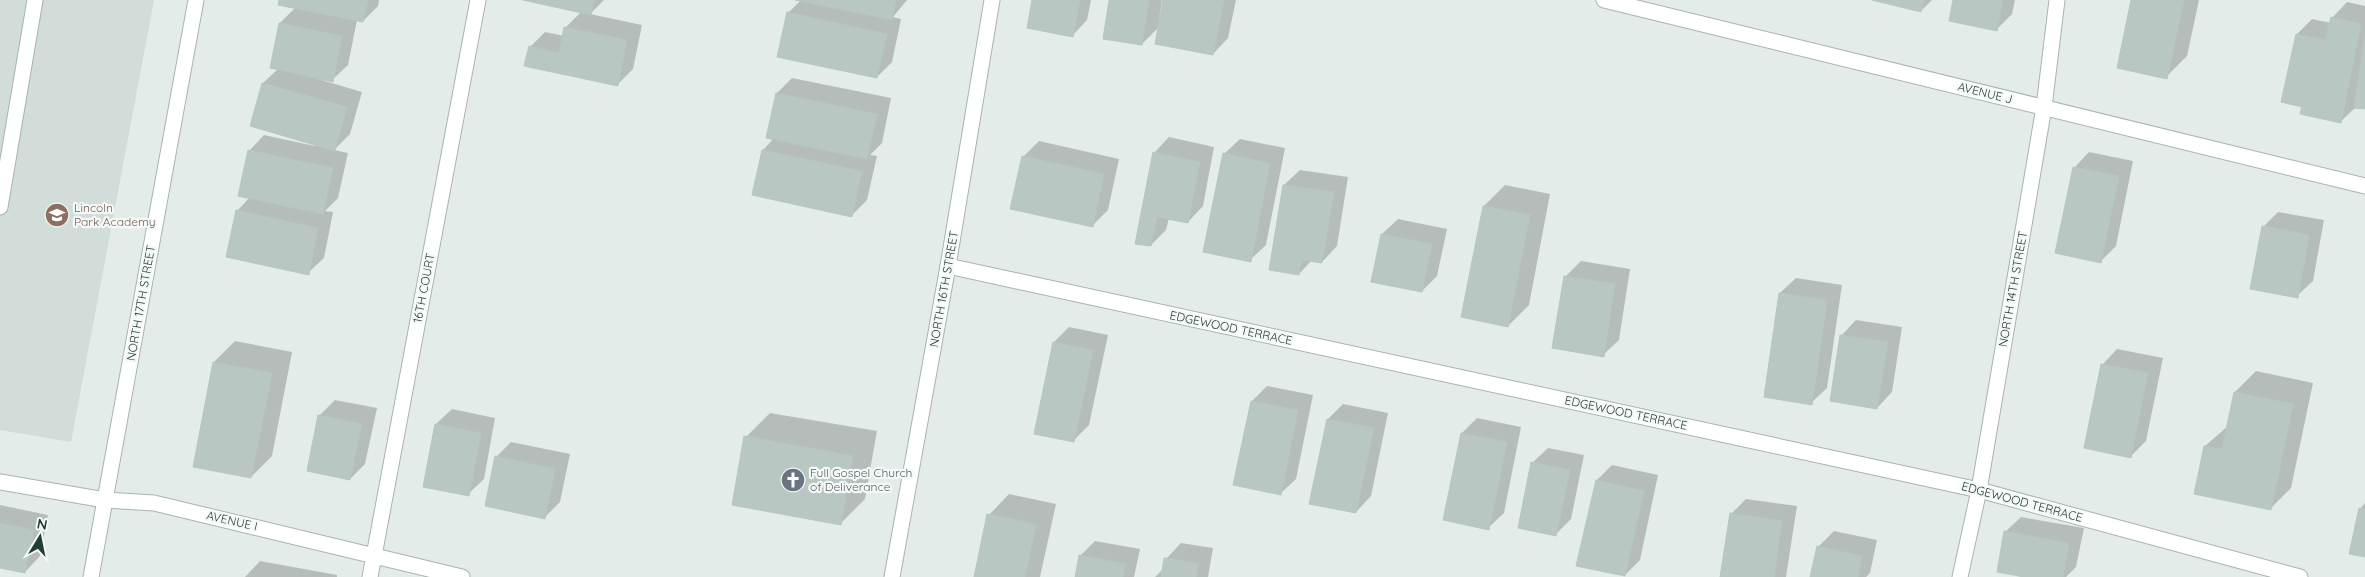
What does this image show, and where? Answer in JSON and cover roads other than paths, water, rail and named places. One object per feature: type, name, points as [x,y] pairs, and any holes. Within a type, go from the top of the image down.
[{"type":"street","points":[[0,207],[35,0]]},
{"type":"street","name":"NORTH 17TH STREET","points":[[91,577],[196,0]]},
{"type":"street","name":"16TH COURT","points":[[370,577],[478,0]]},
{"type":"street","name":"NORTH 16TH STREET","points":[[892,577],[948,266],[992,0]]},
{"type":"street","name":"AVENUE J","points":[[1604,0],[2365,186]]},
{"type":"street","name":"NORTH 14TH STREET","points":[[1960,577],[1979,490],[2044,107],[2057,0]]},
{"type":"street","name":"EDGEWOOD TERRACE","points":[[948,266],[1979,490],[2300,577]]},
{"type":"street","name":"AVENUE I","points":[[0,482],[106,500],[154,503],[462,577]]},
{"type":"place","name":"Lincoln Park Academy","points":[[57,215]]},
{"type":"place","name":"Full Gospel Church of Deliverance","points":[[793,480]]}]
